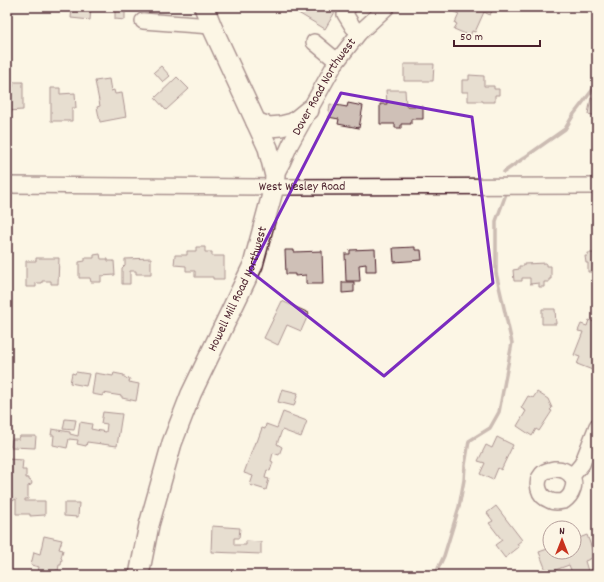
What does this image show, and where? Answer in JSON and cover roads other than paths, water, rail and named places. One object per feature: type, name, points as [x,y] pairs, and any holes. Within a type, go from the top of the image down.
[{"type":"main road","name":"Howell Mill Road Northwest","points":[[139,575],[149,525],[172,444],[191,394],[253,265],[262,236],[274,182],[268,148],[204,7]]},
{"type":"main road","points":[[256,122],[268,127],[281,126],[293,123],[309,110]]},
{"type":"street","points":[[348,7],[345,14],[359,33]]},
{"type":"street","name":"Dover Road Northwest","points":[[274,182],[309,110],[337,62],[359,33],[387,7]]},
{"type":"street","points":[[143,21],[212,26]]},
{"type":"street","points":[[314,42],[337,62]]},
{"type":"street","name":"West Wesley Road","points":[[7,185],[274,182],[597,186]]},
{"type":"street","points":[[572,476],[582,464],[597,426]]},
{"type":"waterway","points":[[504,172],[565,129],[574,114],[597,84]]},
{"type":"waterway","points":[[435,575],[444,556],[459,507],[469,441],[490,428],[499,412],[512,343],[496,273],[496,221],[506,194]]}]
